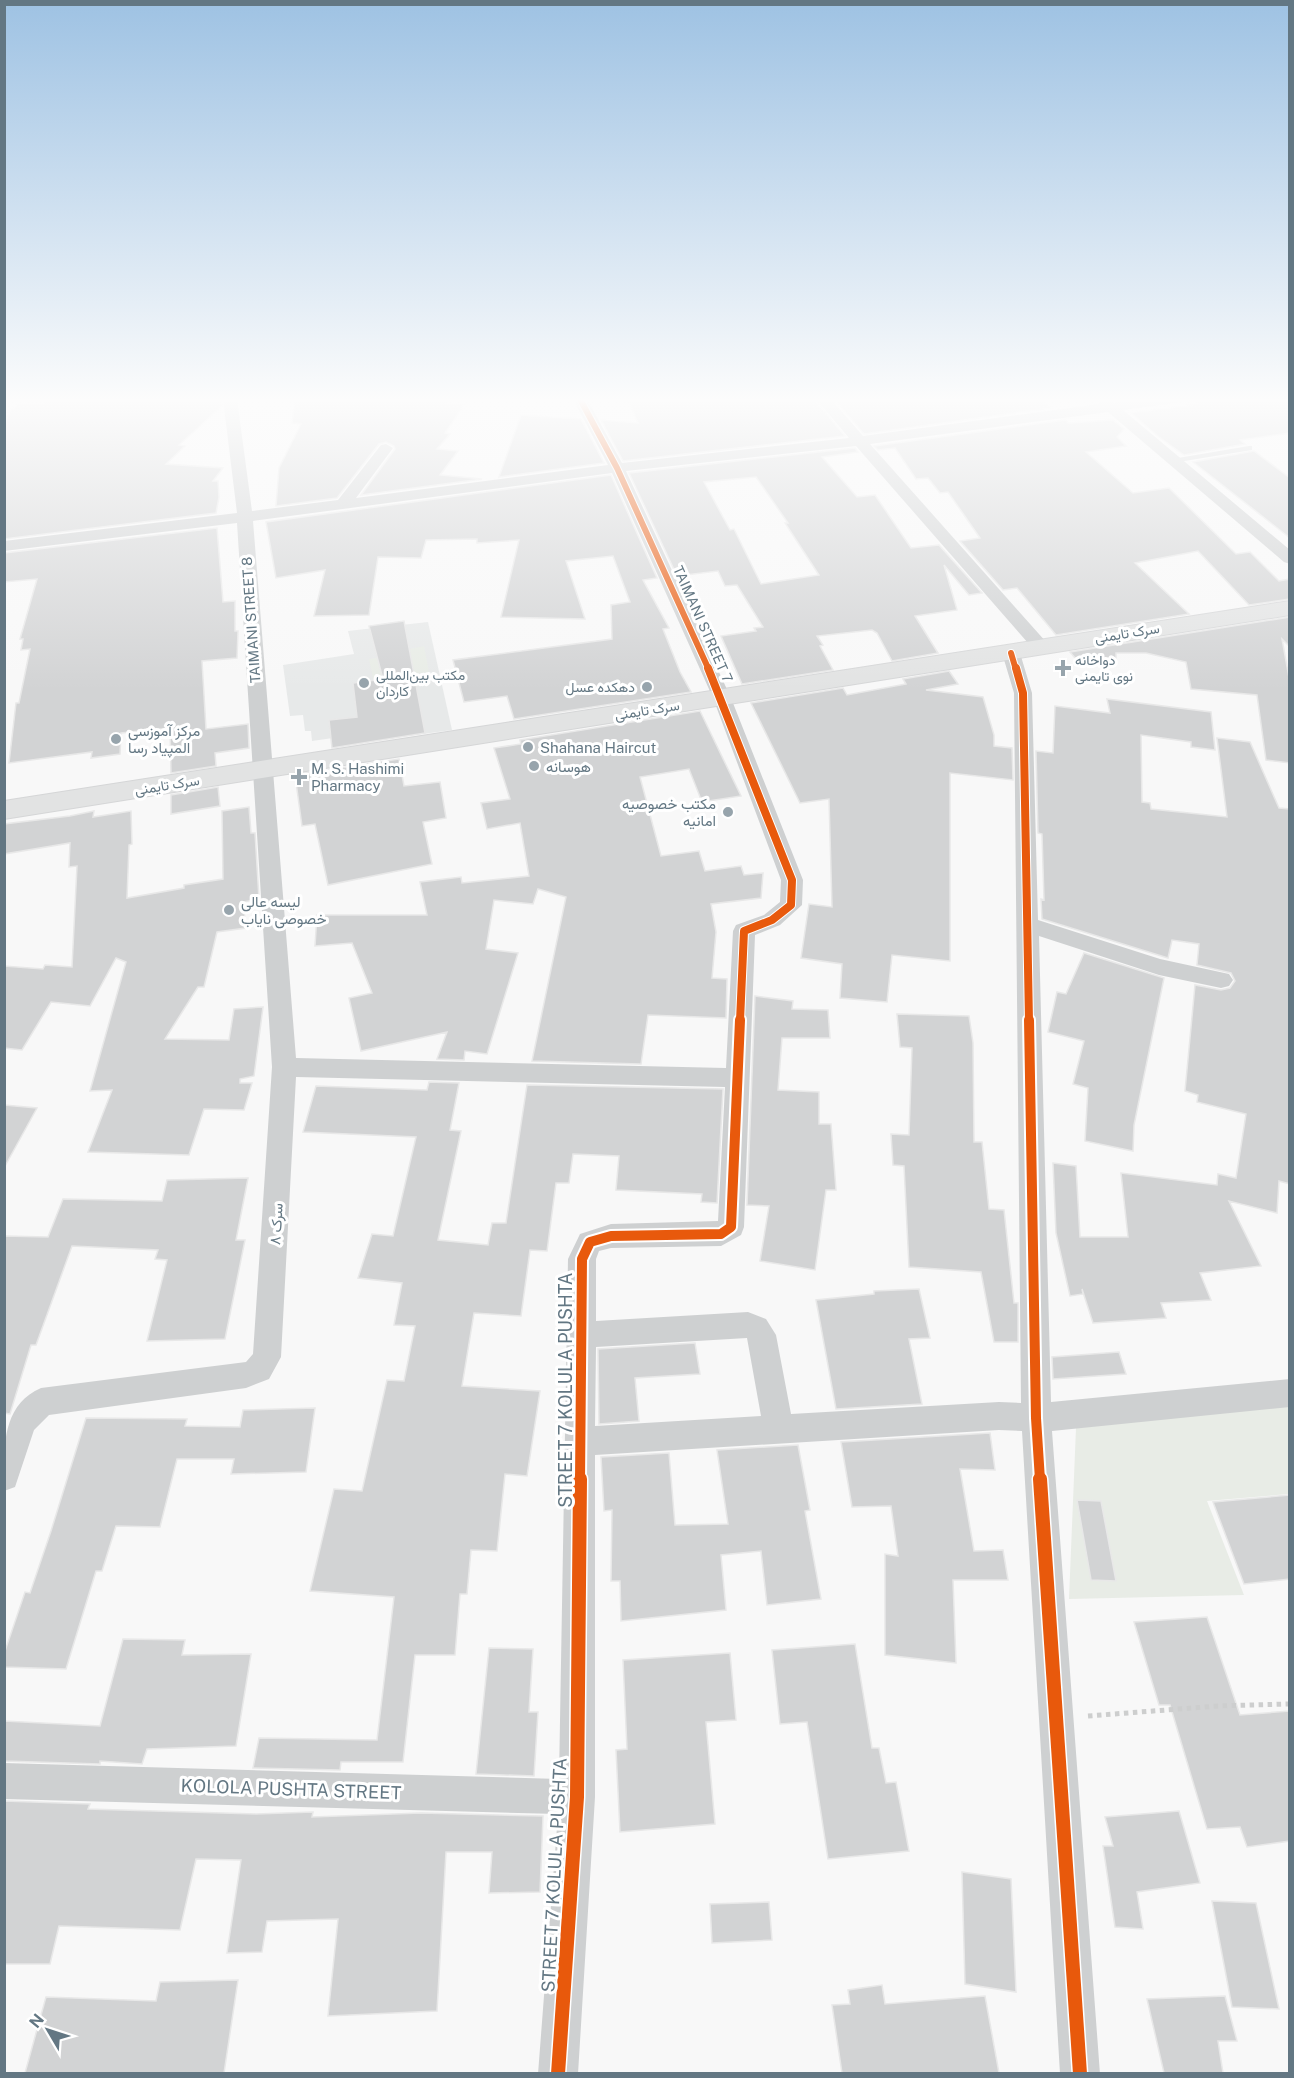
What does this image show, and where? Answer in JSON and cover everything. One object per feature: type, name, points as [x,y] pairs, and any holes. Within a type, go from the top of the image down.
[{"type":"main road","name":"سرک تایمنی","points":[[4,810],[1011,654],[1041,647],[1290,608]]},
{"type":"street","name":"TAIMANI STREET 8","points":[[242,496],[261,771]]},
{"type":"street","points":[[343,504],[349,496]]},
{"type":"street","points":[[4,546],[404,496]]},
{"type":"street","name":"TAIMANI STREET 7","points":[[630,496],[722,698]]},
{"type":"street","points":[[908,496],[1041,647]]},
{"type":"street","points":[[1214,496],[1290,559]]},
{"type":"street","points":[[1011,654],[1023,693],[1036,1418],[1080,2073]]},
{"type":"street","name":"STREET 7 KOLULA PUSHTA","points":[[558,2073],[577,1797],[582,1259],[590,1242],[611,1236],[721,1234],[731,1227],[744,931],[772,920],[791,905],[792,880],[722,698]]},
{"type":"street","name":"سرک ۸","points":[[4,1476],[22,1422],[41,1402],[246,1375],[259,1370],[267,1357],[284,1067],[261,771]]},
{"type":"street","points":[[1028,925],[1159,967],[1221,980]]},
{"type":"street","points":[[284,1067],[739,1078]]},
{"type":"street","points":[[580,1335],[748,1325],[756,1328],[762,1335],[778,1428]]},
{"type":"street","points":[[582,1441],[999,1416],[1036,1418],[1290,1393]]},
{"type":"street","name":"KOLOLA PUSHTA STREET","points":[[4,1781],[577,1797]]},
{"type":"path","points":[[1057,1719],[1218,1706],[1290,1704]]},
{"type":"shaded area","name":"مکتب بین‌المللی کاردان","points":[[428,622],[452,730],[335,746],[333,738],[312,741],[311,731],[305,731],[303,715],[290,716],[283,665],[354,654],[348,631]]},
{"type":"shaded area","points":[[424,646],[429,672],[373,679],[369,659],[404,654],[410,649]]},
{"type":"shaded area","points":[[1289,1405],[1289,1494],[1207,1501],[1244,1595],[1069,1599],[1076,1428]]},
{"type":"building","points":[[4,496],[219,496],[216,513],[4,539]]},
{"type":"building","points":[[277,496],[339,496],[337,498],[276,506]]},
{"type":"building","points":[[457,496],[620,496],[657,578],[643,580],[669,628],[663,629],[680,672],[691,692],[514,719],[507,696],[464,702],[453,660],[612,639],[611,605],[630,602],[613,556],[566,561],[585,619],[501,617],[519,540],[477,543],[477,539],[426,540],[421,558],[378,557],[369,615],[314,616],[325,570],[276,578],[266,522]]},
{"type":"building","points":[[640,496],[712,496],[730,530],[734,529],[761,584],[819,575],[769,496],[876,496],[911,548],[939,545],[982,593],[969,595],[944,565],[957,610],[915,616],[938,653],[892,661],[877,633],[872,630],[817,636],[833,670],[742,684],[721,636],[756,631],[754,628],[763,627],[737,585],[725,586],[718,571],[677,576]]},
{"type":"building","points":[[951,496],[1177,496],[1236,554],[1250,552],[1279,581],[1290,579],[1290,599],[1249,605],[1198,551],[1135,563],[1189,614],[1056,635],[1017,588],[1003,590],[960,541],[980,538]]},
{"type":"building","points":[[1236,496],[1290,496],[1290,538]]},
{"type":"building","points":[[217,528],[223,602],[235,601],[235,631],[238,631],[237,658],[202,661],[206,729],[248,724],[249,748],[215,753],[216,766],[171,773],[170,728],[121,733],[120,754],[91,758],[92,752],[9,763],[16,703],[19,703],[30,649],[21,650],[23,639],[20,639],[37,579],[4,582],[4,553]]},
{"type":"building","points":[[1290,617],[1290,647],[1282,639],[1290,683],[1290,763],[1266,760],[1257,695],[1191,689],[1186,662],[1146,653],[1116,653],[1116,658],[1080,664],[1070,652]]},
{"type":"building","points":[[404,621],[425,733],[332,748],[329,720],[357,717],[353,683],[383,679],[369,626]]},
{"type":"building","points":[[949,671],[958,684],[926,690],[983,697],[994,735],[994,746],[1012,748],[1013,780],[950,773],[950,961],[892,955],[887,1002],[840,998],[842,964],[801,958],[809,904],[832,907],[829,799],[800,803],[751,703],[843,688],[847,695],[906,684],[903,679]]},
{"type":"building","points":[[1107,699],[1211,712],[1215,750],[1191,747],[1191,742],[1141,735],[1142,802],[1150,803],[1151,809],[1227,817],[1217,738],[1250,742],[1279,808],[1290,809],[1290,1184],[1279,1181],[1277,1213],[1229,1201],[1261,1266],[1200,1273],[1211,1300],[1161,1303],[1166,1318],[1093,1323],[1082,1289],[1083,1294],[1070,1296],[1056,1233],[1053,1163],[1076,1166],[1080,1237],[1128,1237],[1121,1173],[1217,1185],[1218,1174],[1236,1178],[1246,1114],[1197,1102],[1198,1095],[1185,1091],[1195,985],[1221,990],[1230,988],[1235,981],[1231,973],[1197,965],[1199,944],[1172,940],[1168,958],[1042,919],[1041,899],[1044,900],[1042,834],[1038,833],[1036,751],[1053,753],[1055,706],[1110,713]]},
{"type":"building","points":[[700,711],[741,796],[702,802],[689,769],[640,777],[661,856],[699,851],[705,871],[741,866],[744,875],[763,873],[761,898],[711,904],[716,932],[712,978],[727,979],[726,1018],[648,1015],[641,1064],[532,1061],[566,897],[538,889],[533,904],[494,900],[486,949],[518,953],[487,1054],[465,1051],[464,1060],[437,1059],[447,1032],[361,1051],[349,998],[372,993],[352,943],[315,946],[317,915],[427,915],[420,882],[461,877],[462,883],[529,876],[520,823],[487,829],[481,803],[510,799],[494,748],[521,744],[520,740]]},
{"type":"building","points":[[399,759],[404,786],[440,782],[446,818],[423,822],[432,864],[328,885],[315,824],[302,826],[295,775]]},
{"type":"building","points":[[218,787],[220,806],[171,814],[171,795]]},
{"type":"building","points":[[249,807],[251,833],[255,833],[259,899],[243,902],[246,928],[217,932],[204,987],[198,987],[165,1039],[229,1040],[234,1009],[263,1007],[254,1076],[240,1079],[240,1083],[252,1083],[244,1110],[204,1109],[189,1155],[88,1152],[112,1090],[90,1091],[126,962],[116,958],[90,1006],[51,1002],[22,1050],[4,1048],[4,966],[43,969],[45,965],[72,967],[77,866],[69,867],[70,843],[4,854],[4,824],[94,811],[93,817],[131,811],[132,844],[129,845],[127,898],[223,879],[222,811]]},
{"type":"building","points":[[1084,953],[1164,978],[1134,1125],[1133,1151],[1085,1141],[1088,1088],[1073,1084],[1084,1041],[1048,1032],[1057,992],[1066,994]]},
{"type":"building","points":[[755,996],[793,1001],[792,1009],[828,1010],[830,1038],[782,1038],[778,1090],[819,1092],[819,1124],[831,1124],[836,1190],[826,1190],[815,1270],[760,1261],[769,1206],[747,1205]]},
{"type":"building","points":[[897,1014],[969,1016],[973,1043],[974,1142],[982,1142],[989,1209],[1004,1210],[1014,1303],[1018,1303],[1018,1342],[994,1342],[981,1272],[909,1267],[904,1166],[893,1165],[891,1134],[909,1135],[912,1048],[900,1047]]},
{"type":"building","points":[[429,1082],[459,1083],[450,1130],[461,1131],[438,1240],[488,1245],[492,1223],[506,1223],[527,1085],[723,1089],[717,1203],[701,1202],[702,1194],[616,1190],[619,1156],[573,1154],[569,1183],[556,1183],[547,1251],[530,1250],[521,1316],[474,1313],[462,1386],[540,1391],[527,1476],[505,1474],[497,1551],[471,1550],[467,1594],[460,1594],[455,1655],[415,1655],[403,1762],[341,1762],[340,1770],[253,1768],[259,1738],[377,1740],[394,1597],[310,1591],[334,1489],[362,1491],[387,1380],[404,1381],[415,1326],[394,1325],[402,1283],[358,1278],[372,1234],[393,1236],[416,1137],[303,1132],[316,1086],[427,1090]]},
{"type":"building","points":[[4,1105],[37,1108],[4,1168]]},
{"type":"building","points":[[248,1178],[236,1240],[245,1240],[225,1339],[147,1341],[167,1260],[155,1259],[158,1250],[72,1246],[36,1345],[31,1345],[10,1414],[4,1413],[4,1236],[48,1237],[63,1199],[162,1201],[167,1180]]},
{"type":"building","points":[[919,1289],[930,1338],[909,1339],[922,1404],[836,1409],[816,1300],[874,1294],[874,1291]]},
{"type":"building","points":[[695,1343],[700,1374],[635,1378],[639,1421],[599,1424],[598,1349]]},
{"type":"building","points":[[1119,1352],[1126,1374],[1053,1379],[1052,1357]]},
{"type":"building","points":[[315,1408],[306,1472],[231,1474],[234,1459],[177,1459],[160,1527],[116,1526],[102,1571],[96,1571],[66,1669],[4,1667],[4,1654],[25,1592],[30,1593],[86,1418],[187,1419],[185,1426],[240,1427],[243,1410]]},
{"type":"building","points":[[990,1433],[995,1470],[960,1469],[974,1551],[1003,1550],[1008,1580],[953,1580],[956,1663],[885,1655],[885,1554],[898,1556],[891,1506],[852,1507],[841,1442]]},
{"type":"building","points":[[798,1445],[810,1510],[805,1511],[821,1599],[767,1605],[761,1551],[721,1555],[726,1610],[621,1621],[620,1581],[611,1581],[612,1510],[604,1511],[601,1457],[669,1453],[675,1525],[728,1524],[717,1450]]},
{"type":"building","points":[[1290,1495],[1290,1579],[1244,1584],[1213,1502]]},
{"type":"building","points":[[1077,1500],[1101,1501],[1116,1581],[1091,1580]]},
{"type":"building","points":[[1207,1617],[1240,1715],[1290,1711],[1290,1841],[1247,1847],[1240,1827],[1207,1829],[1170,1705],[1159,1705],[1134,1622]]},
{"type":"building","points":[[123,1639],[185,1640],[182,1655],[251,1654],[236,1746],[147,1749],[142,1764],[100,1761],[100,1764],[4,1761],[4,1721],[100,1726]]},
{"type":"building","points":[[855,1644],[872,1748],[879,1748],[886,1783],[896,1782],[909,1851],[828,1859],[807,1722],[780,1724],[772,1650]]},
{"type":"building","points":[[489,1648],[533,1649],[529,1712],[538,1712],[534,1776],[476,1774]]},
{"type":"building","points":[[730,1653],[736,1720],[706,1722],[715,1824],[620,1832],[616,1750],[627,1749],[623,1660]]},
{"type":"building","points":[[4,1801],[90,1804],[88,1809],[256,1814],[313,1812],[312,1817],[421,1813],[543,1816],[540,1892],[489,1893],[492,1852],[446,1852],[437,2011],[328,2016],[338,1919],[267,1921],[262,1952],[227,1953],[241,1860],[196,1859],[180,1930],[59,1926],[50,1964],[4,1964]]},
{"type":"building","points":[[1179,1811],[1200,1883],[1137,1892],[1143,1929],[1115,1927],[1103,1846],[1113,1846],[1105,1817]]},
{"type":"building","points":[[962,1872],[1011,1879],[1016,1992],[965,1984]]},
{"type":"building","points":[[1212,1901],[1256,1903],[1279,2009],[1232,2007]]},
{"type":"building","points":[[769,1902],[772,1940],[712,1943],[710,1904]]},
{"type":"building","points":[[238,1980],[224,2073],[25,2073],[46,1997],[156,2001],[160,1982]]},
{"type":"building","points":[[882,1985],[885,2004],[985,1996],[999,2073],[842,2073],[832,2005],[850,2004],[848,1990]]},
{"type":"building","points":[[1225,1996],[1237,2041],[1218,2041],[1223,2073],[1164,2073],[1147,1999]]},
{"type":"cycle path","points":[[558,2074],[577,1797],[582,1259],[590,1242],[611,1236],[721,1234],[731,1227],[744,931],[772,920],[791,905],[792,880],[722,698],[630,496]]},
{"type":"cycle path","points":[[1011,653],[1023,693],[1036,1418],[1080,2074]]},
{"type":"place","name":"دواخانه نوی تایمنی","points":[[1063,668]]},
{"type":"place","name":"مکتب بین‌المللی کاردان","points":[[364,683]]},
{"type":"place","name":"دهکده عسل","points":[[647,687]]},
{"type":"place","name":"مرکز آموزسی المپیاد رسا","points":[[116,739]]},
{"type":"place","name":"Shahana Haircut","points":[[528,747]]},
{"type":"place","name":"هوسانه","points":[[534,766]]},
{"type":"place","name":"M. S. Hashimi Pharmacy","points":[[299,777]]},
{"type":"place","name":"مکتب خصوصیه امانیه","points":[[728,812]]},
{"type":"place","name":"لیسه عالی خصوصی نایاب","points":[[229,910]]}]
